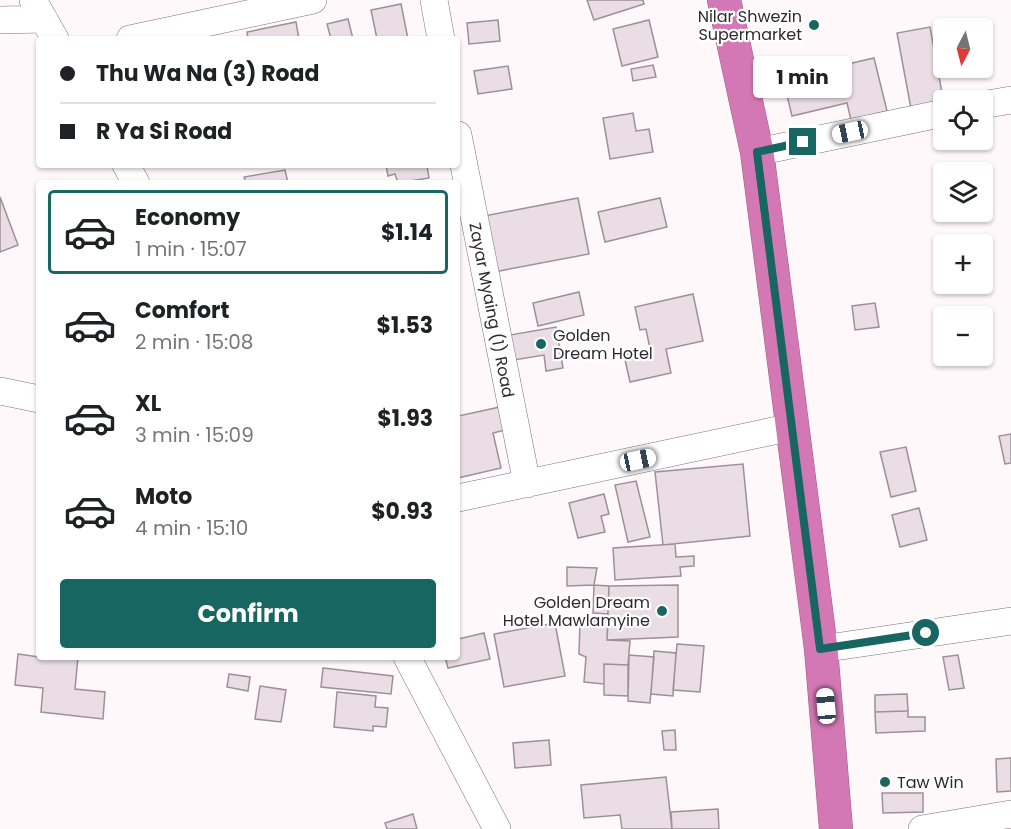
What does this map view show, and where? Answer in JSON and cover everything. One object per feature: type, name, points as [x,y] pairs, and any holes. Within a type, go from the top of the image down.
[{"type":"highway","points":[[724,0],[757,152],[820,649],[836,829]]},
{"type":"street","points":[[138,36],[201,12],[313,0]]},
{"type":"street","points":[[434,0],[440,36]]},
{"type":"street","points":[[0,20],[44,20]]},
{"type":"street","points":[[993,103],[1011,100]]},
{"type":"street","points":[[757,152],[933,115]]},
{"type":"street","name":"Zayar Myaing (1) Road","points":[[460,145],[527,484]]},
{"type":"street","points":[[0,391],[36,398]]},
{"type":"street","points":[[460,498],[792,427]]},
{"type":"street","points":[[820,649],[1011,621]]},
{"type":"street","points":[[409,660],[497,829]]},
{"type":"street","points":[[922,829],[1011,814]]},
{"type":"building","points":[[587,0],[643,0],[644,4],[594,20]]},
{"type":"building","points":[[401,4],[407,36],[376,36],[371,10]]},
{"type":"building","points":[[348,19],[352,36],[330,36],[327,24]]},
{"type":"building","points":[[498,20],[500,41],[469,44],[467,23]]},
{"type":"building","points":[[649,20],[658,57],[622,66],[613,29]]},
{"type":"building","points":[[296,22],[298,36],[248,36],[247,32]]},
{"type":"building","points":[[930,27],[933,44],[933,78],[939,78],[941,90],[933,90],[933,106],[911,109],[897,33]]},
{"type":"building","points":[[874,58],[887,111],[851,120],[847,103],[792,116],[783,79]]},
{"type":"building","points":[[653,65],[656,77],[633,81],[631,69]]},
{"type":"building","points":[[508,66],[512,89],[478,94],[474,71]]},
{"type":"building","points":[[633,113],[636,131],[649,129],[653,152],[610,159],[603,118]]},
{"type":"building","points":[[387,168],[427,168],[429,178],[397,180],[395,174],[388,176]]},
{"type":"building","points":[[285,170],[287,180],[245,180],[244,177]]},
{"type":"building","points":[[0,197],[18,245],[0,252]]},
{"type":"building","points":[[578,198],[589,254],[494,272],[484,216]]},
{"type":"building","points":[[660,198],[667,227],[605,242],[598,212]]},
{"type":"building","points":[[579,292],[584,315],[538,326],[533,303]]},
{"type":"building","points":[[693,294],[703,341],[666,349],[671,373],[630,382],[624,355],[650,349],[646,329],[640,330],[635,307]]},
{"type":"building","points":[[875,303],[879,327],[855,330],[852,306]]},
{"type":"building","points":[[556,327],[563,368],[546,371],[544,355],[514,360],[510,335]]},
{"type":"building","points":[[500,407],[505,430],[493,433],[501,468],[460,478],[460,416]]},
{"type":"building","points":[[1011,434],[1011,463],[1005,464],[999,436]]},
{"type":"building","points":[[906,447],[916,491],[891,497],[880,452]]},
{"type":"building","points":[[743,464],[750,536],[663,545],[655,472]]},
{"type":"building","points":[[636,481],[650,537],[628,542],[615,485]]},
{"type":"building","points":[[604,494],[609,514],[601,516],[605,532],[578,538],[569,503]]},
{"type":"building","points":[[919,508],[927,540],[900,547],[892,515]]},
{"type":"building","points":[[675,544],[676,557],[694,556],[694,566],[680,567],[681,576],[615,580],[613,548]]},
{"type":"building","points":[[567,567],[597,568],[594,585],[567,586]]},
{"type":"building","points":[[594,585],[609,586],[608,614],[593,613]]},
{"type":"building","points":[[678,585],[678,637],[607,640],[609,586]]},
{"type":"building","points":[[580,621],[608,622],[607,640],[630,641],[628,665],[604,664],[604,684],[584,682],[586,657],[579,654]]},
{"type":"building","points":[[555,623],[565,676],[504,687],[494,634]]},
{"type":"building","points":[[484,633],[490,659],[448,668],[446,660],[460,660],[460,639]]},
{"type":"building","points":[[677,644],[704,646],[700,692],[673,690]]},
{"type":"building","points":[[654,651],[676,653],[673,696],[651,694]]},
{"type":"building","points":[[18,654],[36,657],[36,660],[78,660],[75,689],[105,692],[103,719],[41,712],[43,688],[15,685]]},
{"type":"building","points":[[629,655],[654,657],[650,703],[628,701]]},
{"type":"building","points":[[958,655],[964,688],[949,690],[943,657]]},
{"type":"building","points":[[604,664],[628,665],[628,696],[604,695]]},
{"type":"building","points":[[323,668],[393,676],[391,694],[321,687]]},
{"type":"building","points":[[229,674],[250,677],[248,691],[227,687]]},
{"type":"building","points":[[260,686],[286,690],[281,722],[255,719]]},
{"type":"building","points":[[337,692],[376,696],[375,707],[388,708],[386,727],[373,726],[373,731],[334,727]]},
{"type":"building","points":[[907,694],[908,711],[875,712],[875,695]]},
{"type":"building","points":[[908,711],[908,717],[925,717],[925,731],[876,733],[875,712]]},
{"type":"building","points":[[675,730],[676,750],[664,750],[662,731]]},
{"type":"building","points":[[549,740],[551,765],[515,768],[513,743]]},
{"type":"building","points":[[1011,758],[1011,791],[997,792],[996,759]]},
{"type":"building","points":[[666,777],[672,829],[622,829],[620,815],[584,818],[581,785]]},
{"type":"building","points":[[882,793],[923,793],[923,812],[883,813]]},
{"type":"building","points":[[718,809],[719,829],[672,829],[671,812]]},
{"type":"building","points":[[413,814],[417,829],[387,829],[385,823]]},
{"type":"place","name":"Nilar Shwezin Supermarket","points":[[814,25]]},
{"type":"place","name":"Golden Dream Hotel","points":[[541,344]]},
{"type":"place","name":"Golden Dream Hotel Mawlamyine","points":[[662,611]]},
{"type":"place","name":"Taw Win","points":[[885,782]]},
{"type":"route","points":[[803,142],[757,152],[820,649],[926,633]]}]
